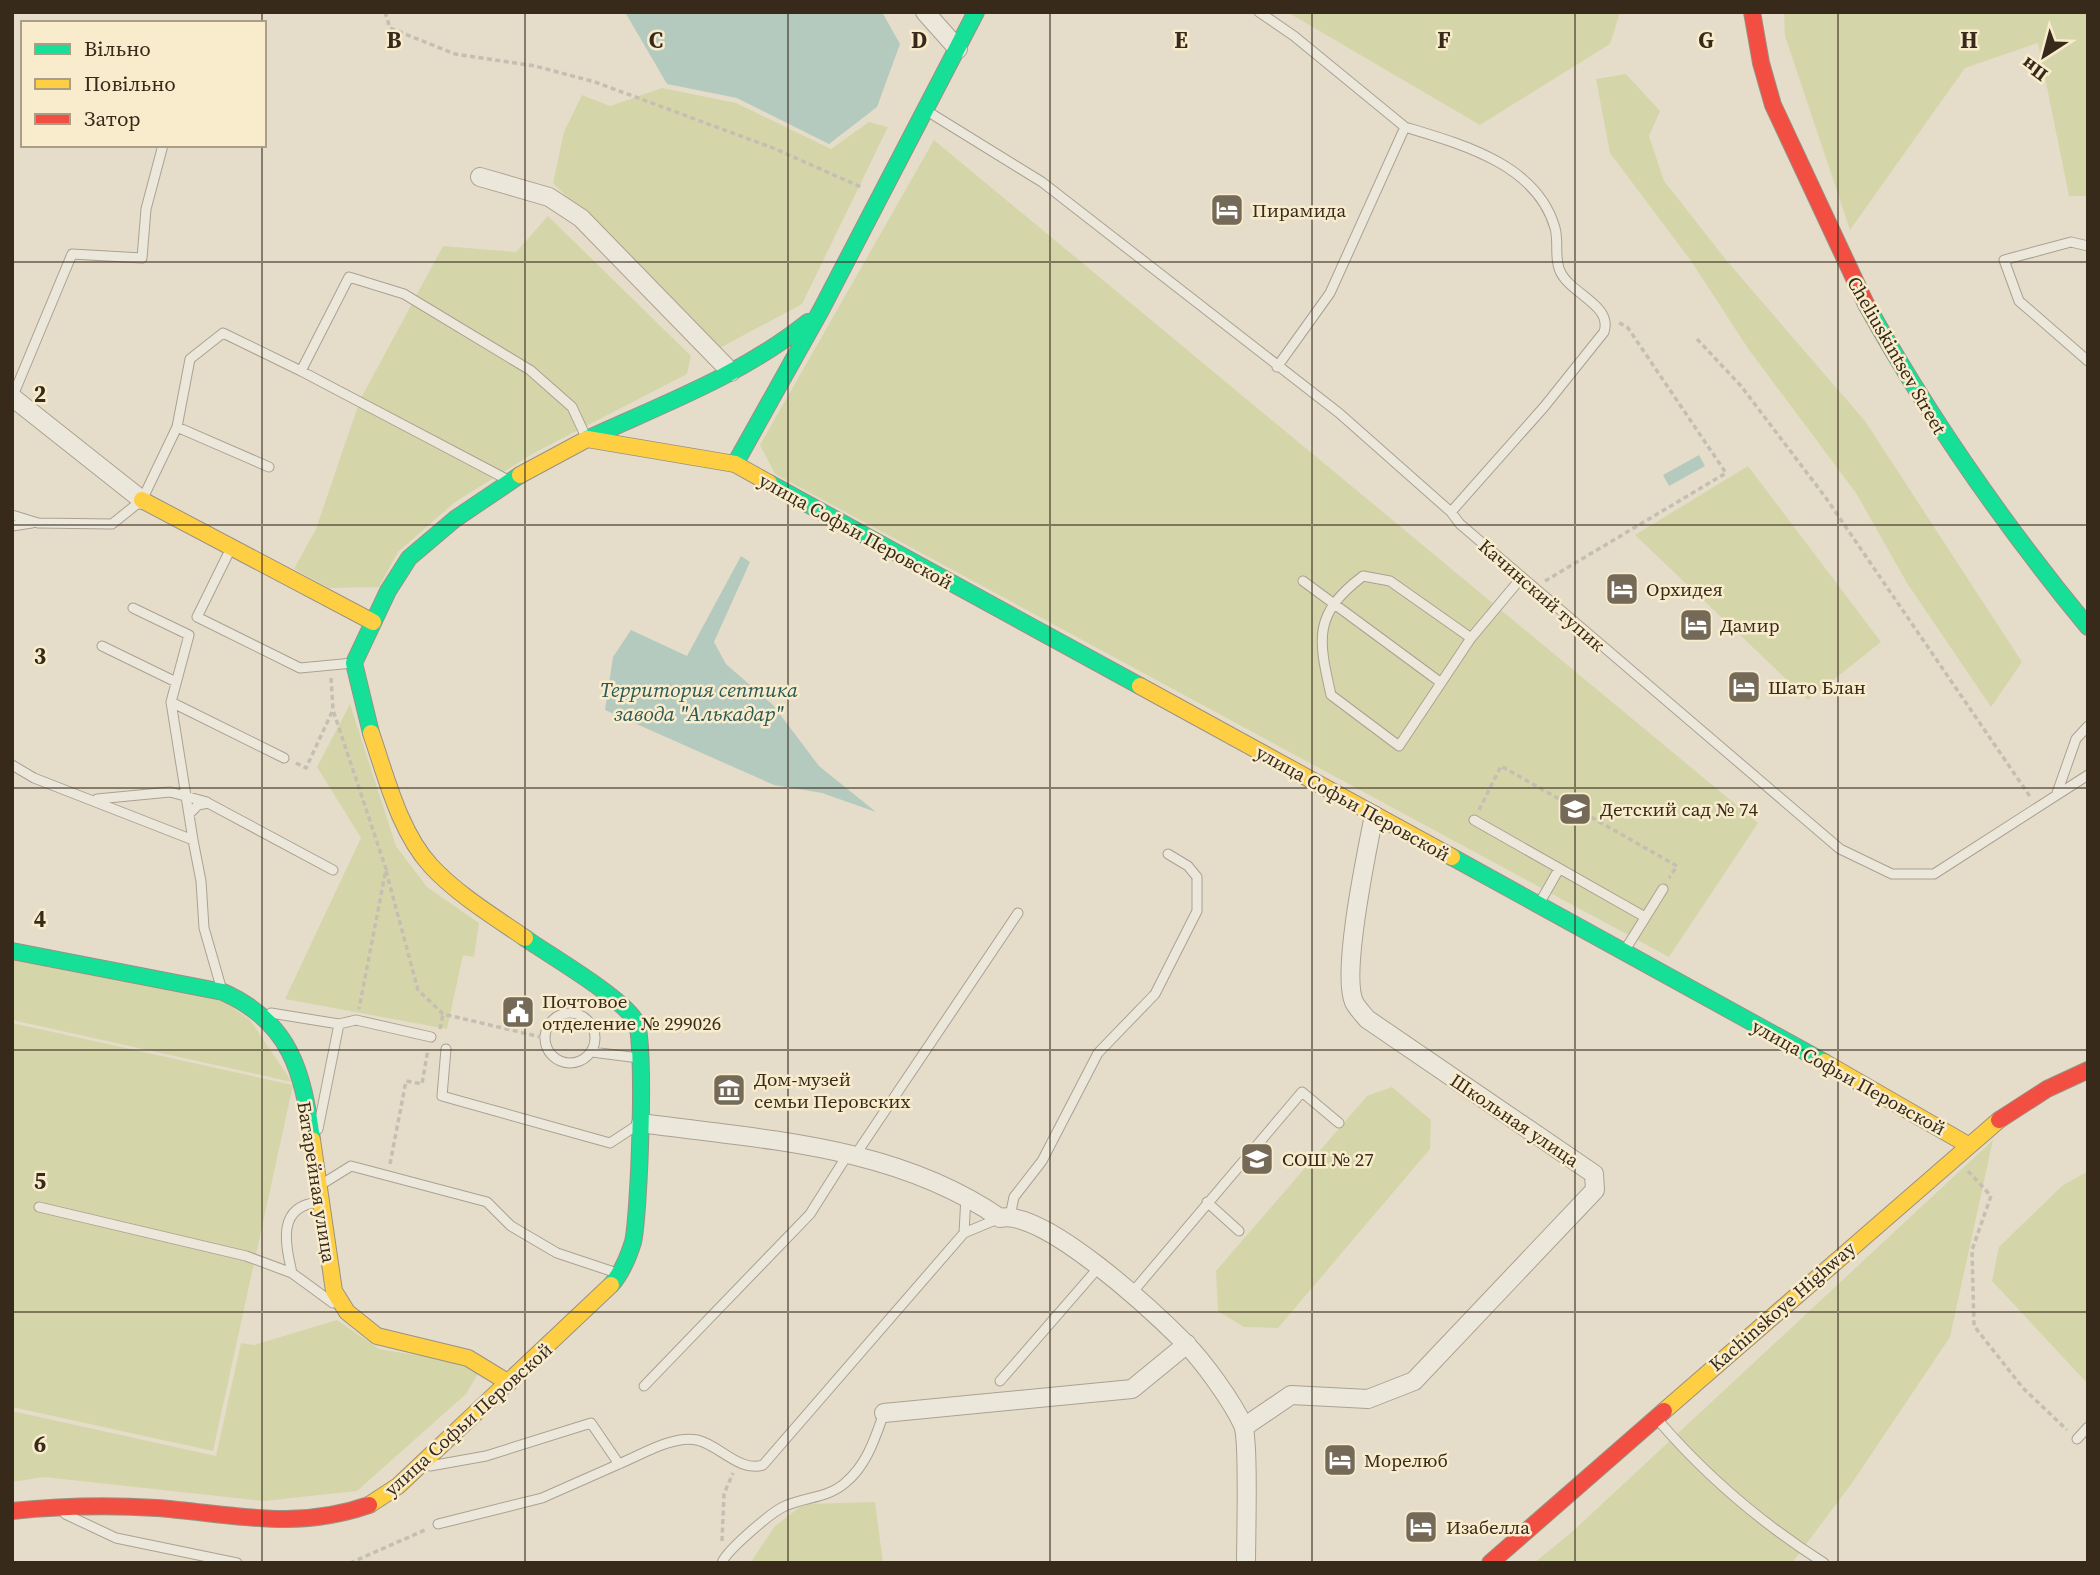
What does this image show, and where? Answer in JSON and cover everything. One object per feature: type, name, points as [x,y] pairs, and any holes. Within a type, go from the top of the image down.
[{"type":"street","points":[[925,12],[958,49]]},
{"type":"street","points":[[735,464],[821,310],[976,12]]},
{"type":"street","name":"Cheliuskintsev Street","points":[[1752,12],[1765,82],[1818,207],[1877,328],[1953,452],[2037,568],[2088,627]]},
{"type":"street","points":[[481,177],[549,197],[581,218],[731,372]]},
{"type":"street","points":[[354,663],[373,622],[409,558],[455,519],[509,481],[587,439],[731,372],[792,336],[821,310]]},
{"type":"street","points":[[12,397],[142,500],[373,622]]},
{"type":"street","name":"улица Софьи Перовской","points":[[587,439],[735,464],[1912,1110],[1968,1145]]},
{"type":"street","name":"улица Софьи Перовской","points":[[12,1511],[96,1504],[304,1521],[338,1516],[374,1503],[509,1384],[620,1275],[633,1241],[641,1123],[642,1059],[636,1022],[613,999],[468,898],[430,865],[413,839],[392,793],[368,724],[354,663]]},
{"type":"street","name":"Школьная улица","points":[[1244,1427],[1291,1395],[1368,1399],[1414,1381],[1595,1191],[1594,1174],[1367,1019],[1354,1001],[1350,977],[1360,889],[1374,815]]},
{"type":"street","name":"Батарейная улица","points":[[12,951],[223,992],[240,997],[264,1012],[278,1030],[294,1062],[310,1115],[334,1291],[345,1312]]},
{"type":"street","name":"Kachinskoye Highway","points":[[1490,1563],[1988,1127],[2047,1088],[2088,1070]]},
{"type":"street","points":[[641,1123],[853,1153],[906,1170],[966,1195],[1005,1217],[1036,1224],[1098,1267],[1186,1344],[1244,1427],[1246,1563]]},
{"type":"street","points":[[345,1312],[378,1337],[400,1345],[465,1356],[486,1366],[509,1384]]},
{"type":"street","points":[[884,1412],[1132,1389],[1186,1344]]},
{"type":"lane","points":[[1259,12],[1294,36],[1405,127],[1465,146],[1497,161],[1524,181],[1545,204],[1556,230],[1560,272],[1577,292],[1604,313],[1607,323],[1604,332],[1544,407],[1451,512]]},
{"type":"lane","name":"Качинский тупик","points":[[926,110],[1042,183],[1276,367],[1339,413],[1522,577],[1840,849],[1892,874],[1934,874],[2088,775]]},
{"type":"lane","points":[[1276,367],[1330,293],[1405,127]]},
{"type":"lane","points":[[12,397],[72,254],[142,258],[146,209],[162,147]]},
{"type":"lane","points":[[2088,246],[2071,242],[2004,260],[2019,301],[2088,360]]},
{"type":"lane","points":[[301,371],[349,277],[404,294],[530,370],[572,407],[587,439]]},
{"type":"lane","points":[[12,526],[38,523],[112,524],[142,500],[177,427],[190,359],[223,333],[509,481]]},
{"type":"lane","points":[[177,427],[269,467]]},
{"type":"lane","points":[[12,515],[38,523]]},
{"type":"lane","points":[[231,547],[197,618],[300,668],[354,663]]},
{"type":"lane","points":[[1471,638],[1390,581],[1363,576],[1341,593],[1321,626],[1331,695],[1399,746],[1471,638],[1522,577]]},
{"type":"lane","points":[[1303,581],[1440,682]]},
{"type":"lane","points":[[133,608],[189,635],[171,702],[201,881],[204,928],[223,992]]},
{"type":"lane","points":[[102,646],[176,682]]},
{"type":"lane","points":[[171,702],[284,758]]},
{"type":"lane","points":[[2057,793],[2076,739],[2088,726]]},
{"type":"lane","points":[[12,765],[34,778],[96,799],[193,840]]},
{"type":"lane","points":[[96,799],[157,791],[186,795],[208,803],[333,870]]},
{"type":"lane","points":[[189,814],[198,805],[208,803]]},
{"type":"lane","points":[[1474,820],[1645,917]]},
{"type":"lane","points":[[438,1524],[542,1498],[619,1464],[686,1439],[700,1440],[738,1461],[757,1467],[763,1465],[964,1233],[1005,1217],[1014,1197],[1042,1161],[1098,1053],[1155,994],[1197,911],[1197,877],[1188,866],[1168,853]]},
{"type":"lane","points":[[1539,905],[1559,869]]},
{"type":"lane","points":[[1624,952],[1662,889]]},
{"type":"lane","points":[[644,1387],[810,1214],[1018,913]]},
{"type":"lane","points":[[264,1012],[339,1024],[356,1020],[433,1038]]},
{"type":"lane","points":[[573,1013],[589,1020],[596,1035],[592,1052],[579,1063],[563,1063],[550,1054],[545,1038],[546,1030],[557,1017],[573,1013]]},
{"type":"lane","points":[[278,1030],[292,1016]]},
{"type":"lane","points":[[315,1145],[339,1024]]},
{"type":"lane","points":[[446,1049],[442,1096],[610,1143],[641,1123]]},
{"type":"lane","points":[[592,1052],[642,1059]]},
{"type":"lane","points":[[1131,1294],[1302,1092],[1339,1123]]},
{"type":"lane","points":[[292,1273],[286,1241],[287,1226],[295,1209],[319,1195],[351,1167],[487,1202],[511,1226],[556,1253],[620,1275]]},
{"type":"lane","points":[[964,1233],[966,1195]]},
{"type":"lane","points":[[1207,1202],[1239,1231]]},
{"type":"lane","points":[[39,1207],[246,1256],[292,1273],[345,1312]]},
{"type":"lane","points":[[1000,1381],[1098,1267]]},
{"type":"lane","points":[[721,1562],[782,1507],[825,1495],[845,1483],[866,1459],[884,1412]]},
{"type":"lane","points":[[1655,1417],[1694,1463],[1775,1531],[1825,1563]]},
{"type":"lane","points":[[418,1467],[486,1455],[591,1423],[619,1464]]},
{"type":"lane","points":[[2077,1439],[2088,1427]]},
{"type":"lane","points":[[48,1506],[116,1538],[237,1563]]},
{"type":"lane","points":[[1801,1563],[1808,1552]]},
{"type":"path","points":[[385,12],[390,28],[455,54],[535,66],[595,82],[773,148],[880,196]]},
{"type":"path","points":[[1534,587],[1726,473],[1628,328],[1604,313]]},
{"type":"path","points":[[1697,339],[1741,386],[1826,498],[2036,806]]},
{"type":"path","points":[[330,665],[333,710],[386,869],[418,990],[443,1014],[545,1038]]},
{"type":"path","points":[[284,758],[306,768],[333,710]]},
{"type":"path","points":[[1474,820],[1500,766],[1676,866],[1662,889]]},
{"type":"path","points":[[359,1005],[386,869]]},
{"type":"path","points":[[391,1156],[406,1081],[422,1084],[433,1038],[443,1014]]},
{"type":"path","points":[[1952,1159],[1992,1196],[1972,1250],[1974,1326],[2023,1388],[2077,1439]]},
{"type":"path","points":[[721,1562],[724,1494],[738,1461]]},
{"type":"path","points":[[351,1563],[438,1524]]},
{"type":"green space","points":[[1287,12],[1620,12],[1610,44],[1480,125]]},
{"type":"green space","points":[[1784,12],[2088,12],[2088,196],[2069,196],[2038,43],[1965,68],[1850,230],[1785,36]]},
{"type":"green space","points":[[1626,74],[1660,111],[1649,136],[1664,181],[1727,261],[1865,421],[2022,662],[1991,707],[1907,583],[1856,493],[1749,350],[1691,261],[1610,153],[1596,79]]},
{"type":"green space","points":[[662,88],[736,103],[831,149],[869,122],[888,127],[802,304],[716,350],[553,183],[564,132],[582,95],[610,106]]},
{"type":"green space","points":[[934,140],[1758,823],[1669,957],[775,474],[760,445]]},
{"type":"green space","points":[[548,216],[691,356],[687,374],[534,453],[455,502],[398,552],[379,587],[329,588],[294,569],[316,529],[360,400],[443,246],[516,252]]},
{"type":"green space","points":[[1748,466],[1881,642],[1808,700],[1635,535]]},
{"type":"green space","points":[[350,704],[396,846],[427,887],[479,923],[474,957],[463,955],[447,1029],[285,999],[361,838],[317,767]]},
{"type":"green space","points":[[12,956],[215,995],[250,1020],[292,1082],[12,1020]]},
{"type":"green space","points":[[12,1023],[293,1085],[213,1451],[12,1407]]},
{"type":"green space","points":[[1392,1087],[1431,1120],[1430,1149],[1278,1328],[1244,1327],[1218,1311],[1216,1271],[1367,1096]]},
{"type":"green space","points":[[1993,1140],[1950,1337],[1852,1483],[1792,1563],[1534,1563],[1573,1531]]},
{"type":"green space","points":[[2088,1171],[2088,1384],[1992,1281],[1999,1247],[2062,1186]]},
{"type":"green space","points":[[337,1320],[379,1349],[445,1360],[479,1372],[466,1394],[357,1491],[264,1501],[44,1477],[12,1482],[12,1411],[216,1456],[241,1343],[254,1345]]},
{"type":"green space","points":[[875,1502],[883,1563],[750,1563],[775,1526],[804,1504]]},
{"type":"water","points":[[625,12],[882,12],[900,44],[877,107],[829,144],[737,98],[667,84]]},
{"type":"water","points":[[1699,455],[1705,466],[1669,486],[1663,475]]},
{"type":"water","name":"Территория септика завода \"Алькадар\"","points":[[741,556],[750,562],[714,642],[726,664],[773,705],[819,766],[876,812],[822,793],[774,785],[605,710],[613,657],[631,630],[687,656]]},
{"type":"traffic: fast","points":[[735,464],[821,310],[976,12]]},
{"type":"traffic: fast","points":[[1866,304],[1942,430],[2027,550],[2088,627]]},
{"type":"traffic: fast","points":[[587,439],[729,373],[783,341],[808,322]]},
{"type":"traffic: fast","points":[[371,733],[354,663],[388,591],[409,558],[455,519],[520,475]]},
{"type":"traffic: fast","points":[[769,483],[1140,686]]},
{"type":"traffic: fast","points":[[1452,857],[1824,1062]]},
{"type":"traffic: fast","points":[[525,938],[602,990],[629,1012],[636,1022],[641,1061],[641,1094],[635,1226],[627,1259],[611,1285]]},
{"type":"traffic: fast","points":[[12,951],[223,992],[246,1004],[264,1018],[289,1051],[304,1092],[312,1140]]},
{"type":"traffic: slow","points":[[520,475],[587,439],[735,464],[769,483]]},
{"type":"traffic: slow","points":[[142,500],[373,622]]},
{"type":"traffic: slow","points":[[1140,686],[1452,857]]},
{"type":"traffic: slow","points":[[371,733],[402,820],[420,852],[452,886],[525,938]]},
{"type":"traffic: slow","points":[[1824,1062],[1968,1145]]},
{"type":"traffic: slow","points":[[1664,1411],[1999,1120]]},
{"type":"traffic: slow","points":[[312,1140],[334,1291],[347,1312],[377,1336],[468,1358],[509,1383]]},
{"type":"traffic: slow","points":[[369,1505],[398,1486],[611,1285]]},
{"type":"traffic: jam","points":[[1752,12],[1761,63],[1773,105],[1866,304]]},
{"type":"traffic: jam","points":[[1999,1120],[2047,1089],[2088,1070]]},
{"type":"traffic: jam","points":[[1490,1563],[1664,1411]]},
{"type":"traffic: jam","points":[[12,1511],[121,1506],[289,1519],[342,1513],[369,1505]]},
{"type":"place","name":"Пирамида","points":[[1227,210]]},
{"type":"place","name":"Орхидея","points":[[1622,589]]},
{"type":"place","name":"Дамир","points":[[1696,625]]},
{"type":"place","name":"Шато Блан","points":[[1744,687]]},
{"type":"place","name":"Детский сад № 74","points":[[1575,809]]},
{"type":"place","name":"Почтовое отделение № 299026","points":[[518,1012]]},
{"type":"place","name":"Дом-музей семьи Перовских","points":[[729,1090]]},
{"type":"place","name":"СОШ № 27","points":[[1257,1159]]},
{"type":"place","name":"Морелюб","points":[[1340,1460]]},
{"type":"place","name":"Изабелла","points":[[1421,1527]]}]
